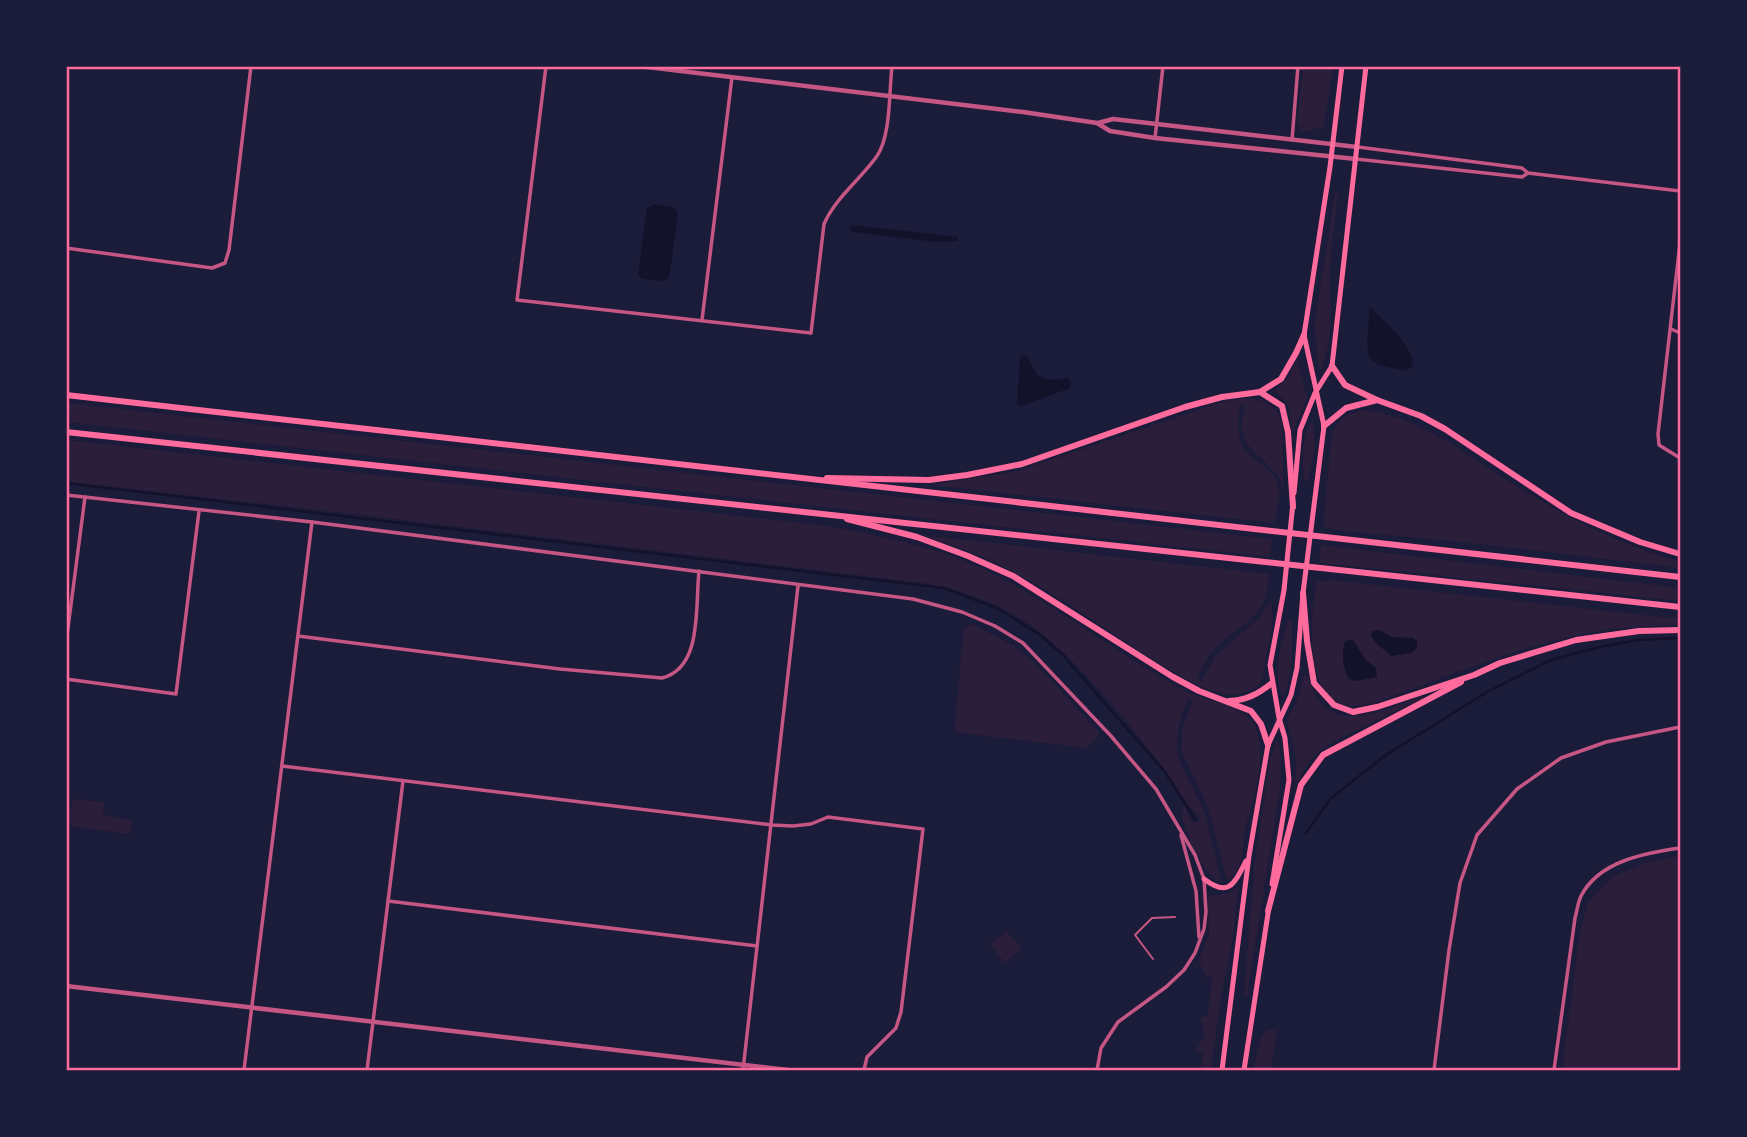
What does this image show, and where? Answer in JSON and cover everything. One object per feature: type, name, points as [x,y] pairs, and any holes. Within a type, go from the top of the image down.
[{"type":"highway","points":[[780,476],[929,480],[1022,464],[1210,400],[1260,392],[1281,379],[1304,335]]},
{"type":"highway","points":[[1332,366],[1345,385],[1446,429],[1571,513],[1640,542],[1681,554]]},
{"type":"highway","points":[[1260,392],[1282,406],[1288,432],[1293,507]]},
{"type":"highway","points":[[66,395],[1681,577]]},
{"type":"highway","points":[[1324,426],[1346,408],[1377,400]]},
{"type":"highway","points":[[66,432],[1681,607]]},
{"type":"highway","points":[[836,515],[862,525],[917,537],[1013,576],[1173,677],[1199,691],[1251,711],[1261,724],[1268,745]]},
{"type":"highway","points":[[1303,593],[1314,683],[1334,705],[1353,712],[1364,710],[1474,675]]},
{"type":"highway","points":[[1268,911],[1301,785],[1323,755],[1500,663],[1576,640],[1639,631],[1681,630]]},
{"type":"highway","points":[[1227,701],[1244,700],[1257,695],[1272,683]]},
{"type":"main road","points":[[1222,1070],[1249,856],[1268,745],[1291,695],[1297,668],[1312,509],[1324,426],[1304,335],[1342,66]]},
{"type":"main road","points":[[1244,1070],[1289,780],[1285,738],[1270,665],[1284,590],[1300,429],[1315,393],[1332,366],[1366,66]]},
{"type":"main road","points":[[1204,879],[1216,889],[1231,886],[1249,856]]},
{"type":"street","points":[[66,248],[212,268],[225,263],[229,250],[251,66]]},
{"type":"street","points":[[547,66],[517,300],[811,333],[824,224],[830,210],[884,144],[892,66]]},
{"type":"street","points":[[639,66],[1097,123],[1114,119],[1333,144],[1522,168],[1528,173],[1681,191]]},
{"type":"street","points":[[1155,138],[1163,66]]},
{"type":"street","points":[[1292,140],[1298,66]]},
{"type":"street","points":[[702,320],[733,77]]},
{"type":"street","points":[[1097,123],[1110,131],[1155,138],[1522,177],[1528,173]]},
{"type":"street","points":[[1454,170],[1455,159]]},
{"type":"street","points":[[1681,243],[1658,434],[1659,446],[1681,458]]},
{"type":"street","points":[[1671,329],[1681,333]]},
{"type":"street","points":[[66,495],[312,522],[699,571],[913,599],[962,612],[995,626],[1023,643],[1111,736],[1156,789],[1180,833],[1196,891],[1199,942]]},
{"type":"street","points":[[66,643],[85,497]]},
{"type":"street","points":[[66,680],[176,694],[199,511]]},
{"type":"street","points":[[244,1070],[312,522]]},
{"type":"street","points":[[298,636],[647,678],[675,675],[686,663],[692,649],[699,571]]},
{"type":"street","points":[[743,1068],[798,585]]},
{"type":"street","points":[[1434,1070],[1460,883],[1478,835],[1517,789],[1561,758],[1606,743],[1681,727]]},
{"type":"street","points":[[282,766],[772,825],[793,827],[828,817],[923,829],[901,1012],[896,1028],[867,1057],[864,1070]]},
{"type":"street","points":[[367,1070],[403,781]]},
{"type":"street","points":[[1097,1070],[1101,1048],[1118,1022],[1166,987],[1184,970],[1199,942],[1206,912],[1204,879],[1189,842],[1180,833]]},
{"type":"street","points":[[1554,1070],[1580,897],[1592,882],[1609,868],[1628,859],[1681,848]]},
{"type":"street","points":[[388,901],[757,946]]},
{"type":"street","points":[[66,986],[743,1068],[788,1070]]},
{"type":"lane","points":[[1153,959],[1135,935],[1152,918],[1175,917]]},
{"type":"shaded area","points":[[1303,67],[1333,67],[1323,129],[1320,127],[1308,132],[1301,130],[1297,121]]},
{"type":"shaded area","points":[[1335,194],[1338,194],[1331,261],[1330,333],[1325,357],[1319,369],[1314,327]]},
{"type":"shaded area","points":[[653,204],[675,208],[678,214],[669,278],[664,281],[642,279],[638,275],[647,209]]},
{"type":"shaded area","points":[[852,226],[958,237],[958,241],[938,242],[852,232],[849,228]]},
{"type":"shaded area","points":[[1370,307],[1408,349],[1413,365],[1407,371],[1378,365],[1369,358],[1367,342]]},
{"type":"shaded area","points":[[1022,356],[1027,356],[1041,378],[1067,378],[1071,382],[1070,388],[1021,406],[1017,405]]},
{"type":"shaded area","points":[[1296,361],[1307,398],[1292,434],[1289,407],[1275,390],[1289,377]]},
{"type":"shaded area","points":[[1248,398],[1274,408],[1282,424],[1284,492],[1280,479],[1248,444],[1243,434],[1242,422],[1246,406],[1240,405],[1240,441],[1246,451],[1276,479],[1279,490],[1274,523],[930,485],[1017,471],[1225,401]]},
{"type":"shaded area","points":[[67,403],[1272,539],[1270,557],[67,422]]},
{"type":"shaded area","points":[[1361,410],[1382,413],[1421,427],[1571,518],[1635,547],[1680,561],[1680,568],[1323,527],[1332,433],[1343,417]]},
{"type":"shaded area","points":[[1313,420],[1315,447],[1308,481],[1304,481],[1304,440]]},
{"type":"shaded area","points":[[67,440],[829,526],[946,554],[1009,582],[1184,690],[1248,717],[1258,733],[1260,757],[1241,862],[1234,876],[1227,881],[1208,808],[1181,750],[1183,725],[1193,701],[1188,698],[1181,720],[1177,741],[1178,757],[1205,813],[1221,882],[1209,873],[1193,846],[1183,821],[1184,805],[1192,822],[1198,822],[1200,818],[1110,702],[1073,662],[1033,627],[980,598],[922,583],[67,482]]},
{"type":"shaded area","points":[[922,535],[1269,574],[1264,602],[1258,611],[1214,650],[1197,678],[1202,681],[1215,656],[1259,618],[1271,600],[1273,621],[1261,683],[1247,692],[1237,694],[1221,693],[1202,687],[1166,668],[1034,583],[982,557]]},
{"type":"shaded area","points":[[1321,545],[1680,588],[1680,601],[1319,563]]},
{"type":"shaded area","points":[[1331,580],[1680,619],[1680,625],[1612,629],[1562,639],[1508,654],[1374,703],[1345,705],[1336,702],[1318,679],[1312,646],[1316,582]]},
{"type":"shaded area","points":[[1288,621],[1292,621],[1292,660],[1283,698],[1278,669]]},
{"type":"shaded area","points":[[972,624],[1014,646],[1033,661],[1098,731],[1098,738],[1087,748],[954,732],[964,627]]},
{"type":"shaded area","points":[[1379,630],[1392,637],[1413,638],[1417,641],[1417,648],[1411,653],[1392,656],[1371,636],[1372,631]]},
{"type":"shaded area","points":[[1353,640],[1365,659],[1376,668],[1377,677],[1355,681],[1349,679],[1343,656],[1345,642]]},
{"type":"shaded area","points":[[1304,676],[1309,677],[1316,697],[1327,709],[1341,715],[1373,713],[1423,698],[1327,746],[1308,765],[1298,783],[1295,782],[1296,758],[1287,719],[1296,703]]},
{"type":"shaded area","points":[[1276,741],[1281,756],[1280,789],[1247,996],[1244,996],[1254,868],[1270,759]]},
{"type":"shaded area","points":[[72,799],[104,802],[103,815],[132,820],[130,832],[128,834],[69,826]]},
{"type":"shaded area","points":[[1680,856],[1680,1070],[1562,1070],[1580,932],[1588,902],[1612,877],[1644,863]]},
{"type":"shaded area","points":[[1239,885],[1211,1070],[1201,1070],[1203,1052],[1196,1050],[1205,1035],[1200,1018],[1208,1016],[1212,978],[1206,976],[1199,961],[1209,934],[1208,898],[1227,893]]},
{"type":"shaded area","points":[[1007,931],[1022,949],[1005,963],[990,944]]},
{"type":"shaded area","points":[[1268,1030],[1277,1030],[1271,1070],[1253,1070],[1261,1036]]},
{"type":"waterway","points":[[66,483],[944,588],[997,608],[1039,634],[1062,654],[1165,772],[1195,819]]},
{"type":"waterway","points":[[1306,833],[1330,799],[1386,755],[1487,692],[1551,660],[1637,640],[1680,638]]}]
